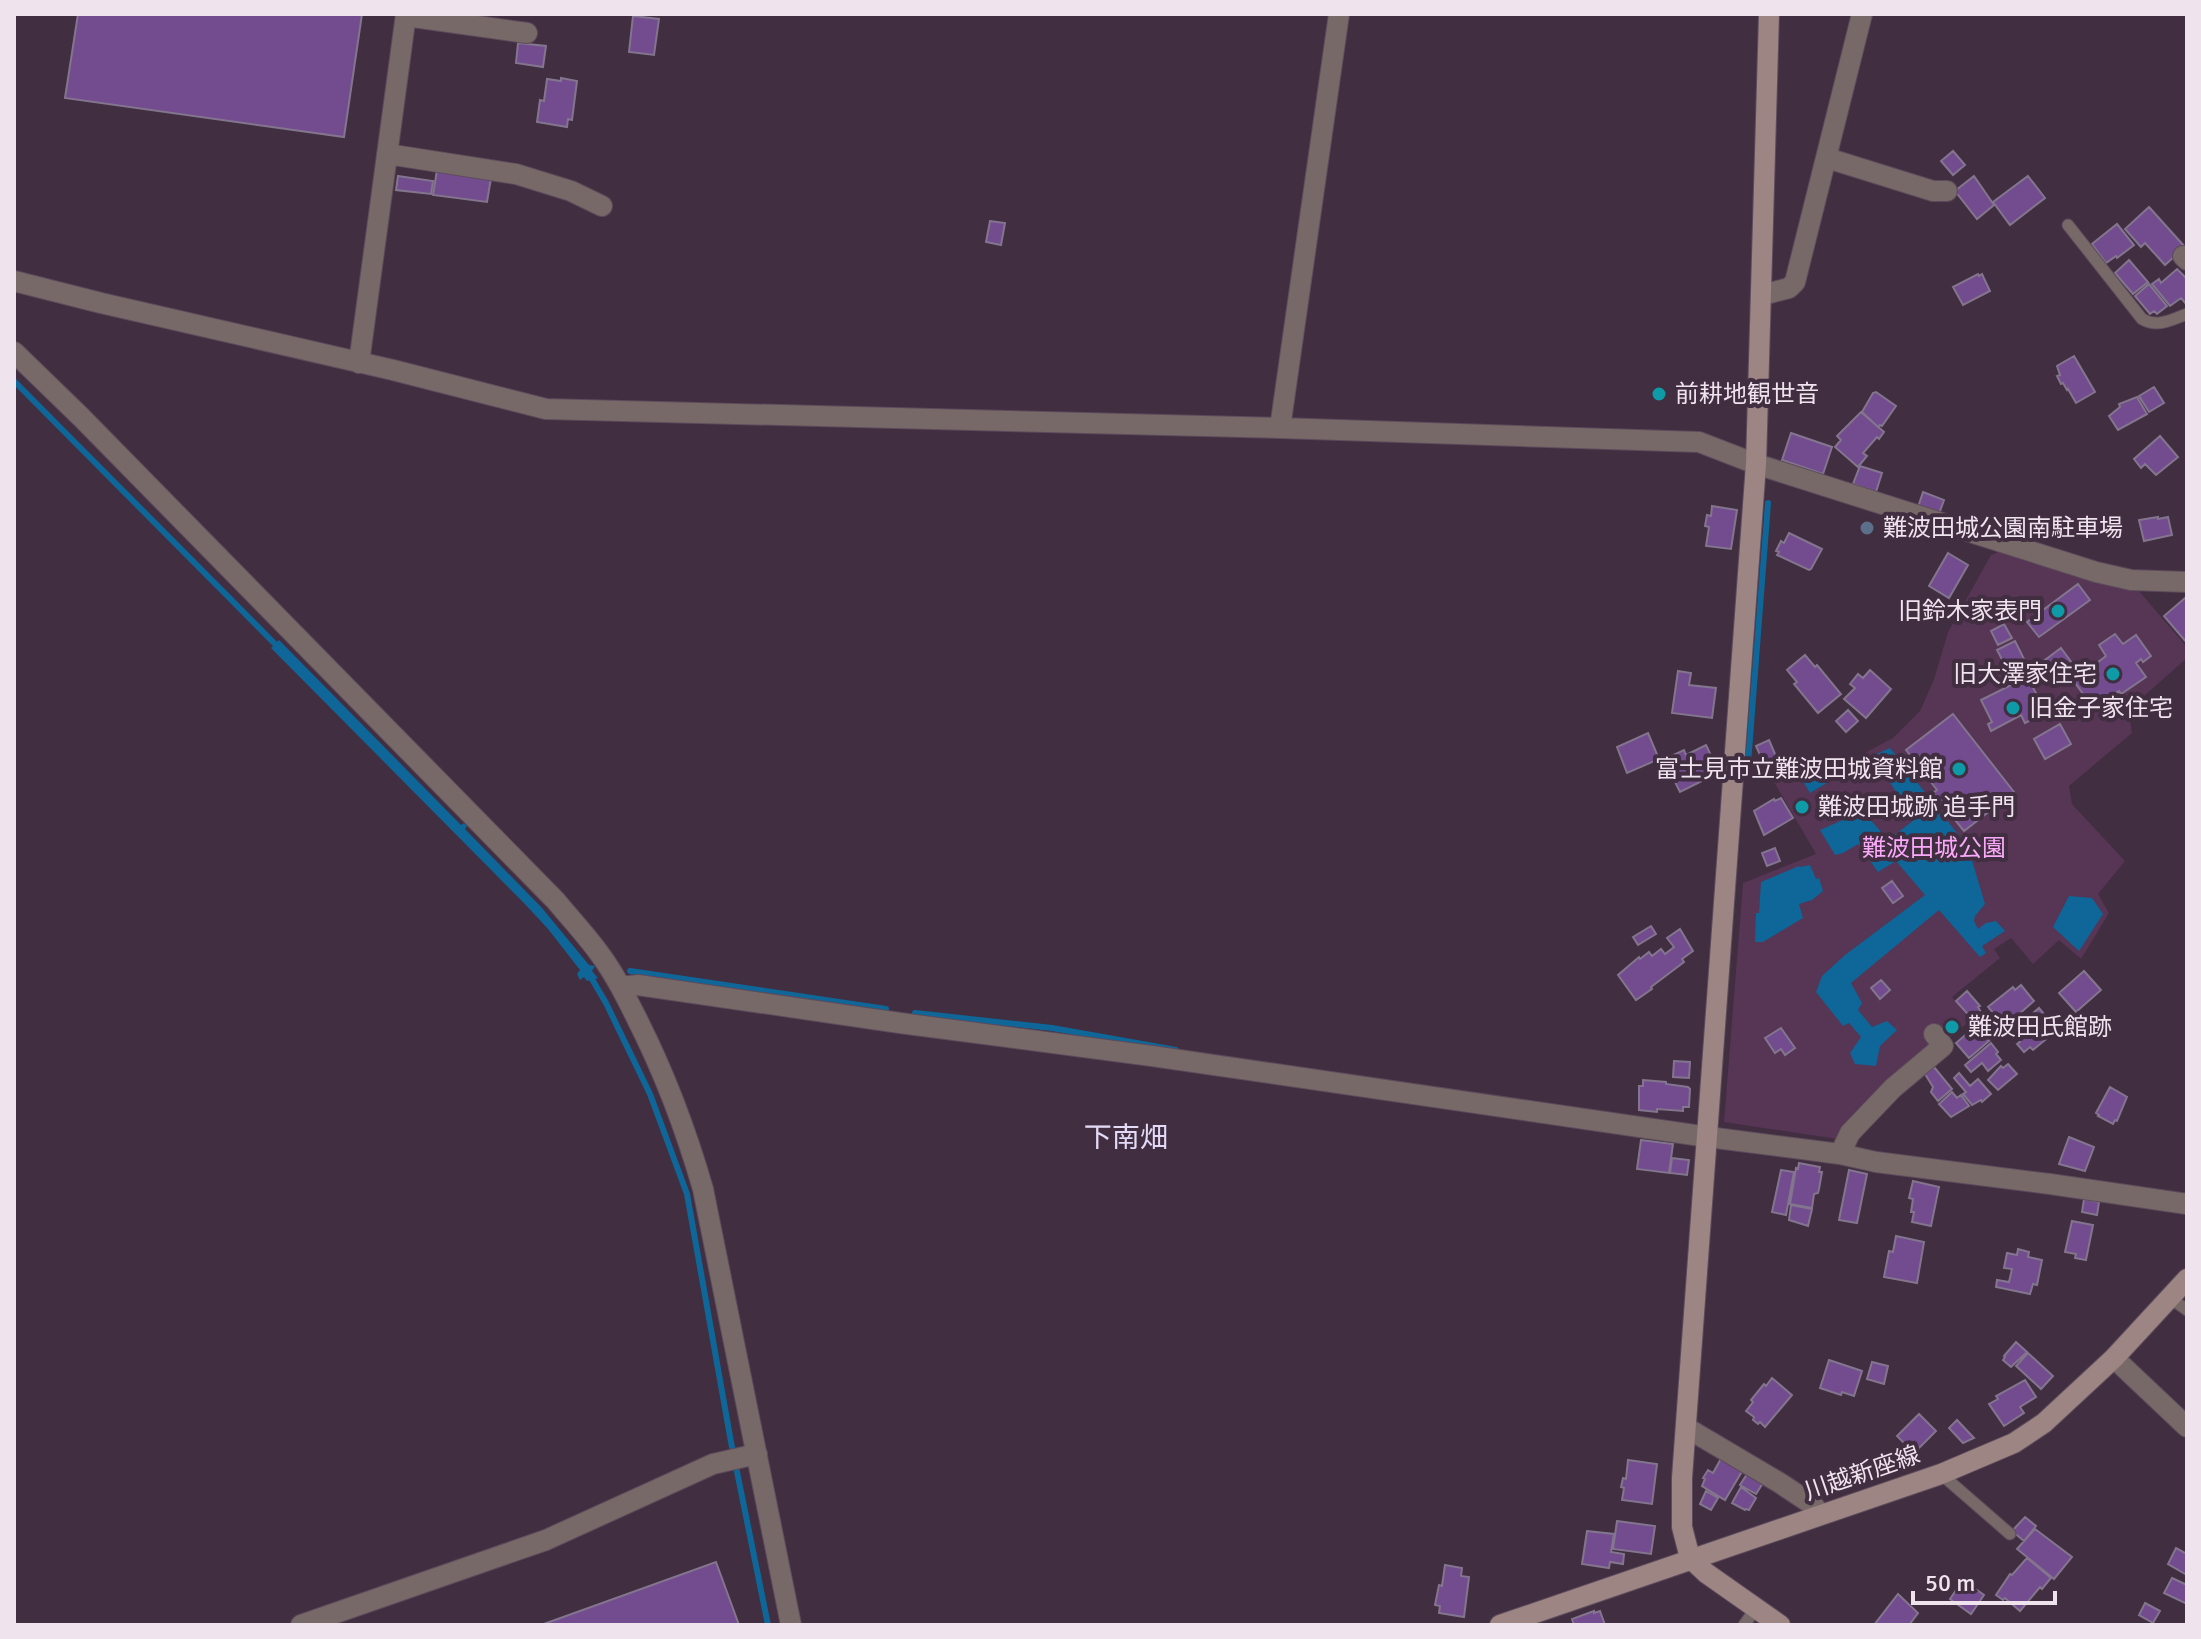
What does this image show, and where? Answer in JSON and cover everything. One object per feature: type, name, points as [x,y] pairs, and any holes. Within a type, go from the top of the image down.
[{"type":"street","points":[[1280,428],[1339,14]]},
{"type":"street","points":[[1769,14],[1756,464],[1682,1478],[1682,1527],[1690,1558],[1750,1617],[1780,1625]]},
{"type":"street","points":[[1762,295],[1789,288],[1795,282],[1862,14]]},
{"type":"street","points":[[359,363],[406,15],[527,33]]},
{"type":"street","points":[[387,154],[516,174],[571,191],[602,206]]},
{"type":"street","points":[[1827,158],[1933,191],[1947,191]]},
{"type":"street","points":[[14,281],[546,409],[1699,442],[1756,464],[2096,572],[2131,580],[2187,582]]},
{"type":"street","points":[[14,352],[556,901],[600,954],[621,987],[657,1061],[693,1153],[703,1189],[753,1455],[791,1625]]},
{"type":"street","points":[[621,987],[638,985],[1152,1056],[1840,1154],[1876,1162],[2187,1204]]},
{"type":"street","points":[[1840,1154],[1850,1133],[1882,1099],[1943,1046],[1934,1034]]},
{"type":"street","name":"川越新座線","points":[[1500,1625],[1941,1474],[2014,1443],[2044,1423],[2114,1358],[2187,1279]]},
{"type":"street","points":[[2114,1358],[2187,1427]]},
{"type":"street","points":[[1687,1428],[1791,1490],[1813,1505],[1820,1514]]},
{"type":"street","points":[[301,1625],[546,1540],[721,1462],[753,1455]]},
{"type":"lane","points":[[2068,225],[2142,319],[2150,324],[2161,323],[2187,314]]},
{"type":"lane","points":[[2170,1298],[2187,1310]]},
{"type":"lane","points":[[1941,1474],[2010,1534]]},
{"type":"green space","name":"難波田城公園","points":[[2001,551],[2112,586],[2139,591],[2187,647],[2187,658],[2129,712],[2132,733],[2069,786],[2072,804],[2125,861],[2098,894],[2109,913],[2081,959],[2059,940],[2033,964],[2011,938],[1994,949],[2000,958],[1952,997],[1971,1020],[1949,1038],[1936,1022],[1923,1032],[1929,1041],[1929,1050],[1837,1139],[1724,1122],[1743,883],[1816,854],[1774,782],[1814,774],[1850,761],[1893,738],[1920,711],[1934,679],[1948,632],[1991,555]]},
{"type":"water","points":[[279,640],[461,825],[464,823],[467,826],[465,829],[542,908],[589,965],[595,966],[592,971],[598,978],[587,981],[584,977],[580,980],[577,974],[580,970],[523,902],[271,648]]},
{"type":"water","points":[[1890,748],[1968,847],[1985,904],[1975,916],[1978,929],[1996,921],[2005,931],[1982,946],[1986,953],[1980,957],[1939,910],[1851,983],[1862,1003],[1858,1010],[1872,1027],[1887,1021],[1897,1030],[1880,1046],[1876,1066],[1855,1064],[1850,1053],[1861,1037],[1849,1023],[1843,1026],[1816,992],[1822,976],[1845,955],[1925,895],[1896,861],[1878,872],[1858,844],[1835,855],[1820,830],[1863,811],[1888,840],[1914,820],[1880,767],[1837,777],[1810,793],[1803,781]]},
{"type":"water","points":[[1810,865],[1823,891],[1812,900],[1799,904],[1803,918],[1763,942],[1755,942],[1761,882],[1799,866]]},
{"type":"water","points":[[2069,896],[2092,898],[2103,914],[2079,951],[2053,927]]},
{"type":"building","points":[[78,14],[362,14],[344,137],[65,98]]},
{"type":"building","points":[[633,16],[659,19],[654,55],[629,52]]},
{"type":"building","points":[[518,43],[546,46],[543,67],[516,63]]},
{"type":"building","points":[[561,78],[577,81],[572,120],[568,119],[567,127],[537,122],[547,79],[561,81]]},
{"type":"building","points":[[1953,151],[1965,165],[1953,175],[1941,161]]},
{"type":"building","points":[[437,170],[491,178],[487,202],[433,195]]},
{"type":"building","points":[[398,176],[433,181],[431,194],[396,190]]},
{"type":"building","points":[[1974,176],[1994,205],[1977,219],[1955,191]]},
{"type":"building","points":[[2028,176],[2045,198],[2010,225],[1993,202]]},
{"type":"building","points":[[2149,207],[2185,247],[2165,265],[2145,243],[2141,247],[2125,229]]},
{"type":"building","points":[[990,221],[1005,223],[1001,245],[986,242]]},
{"type":"building","points":[[2117,224],[2134,245],[2106,263],[2092,244]]},
{"type":"building","points":[[2129,260],[2148,282],[2133,294],[2115,273]]},
{"type":"building","points":[[2177,269],[2187,279],[2187,305],[2181,298],[2170,306],[2152,284],[2159,279],[2161,283]]},
{"type":"building","points":[[1982,274],[1990,291],[1963,305],[1953,287]]},
{"type":"building","points":[[2149,284],[2167,306],[2157,314],[2154,311],[2150,314],[2135,296]]},
{"type":"building","points":[[2074,356],[2095,392],[2076,403],[2057,376],[2060,375],[2057,366]]},
{"type":"building","points":[[2154,387],[2164,403],[2149,412],[2139,396]]},
{"type":"building","points":[[1876,392],[1896,406],[1878,427],[1862,412]]},
{"type":"building","points":[[2137,397],[2147,414],[2118,430],[2109,416],[2120,407],[2119,404]]},
{"type":"building","points":[[1861,412],[1884,432],[1863,453],[1867,456],[1858,467],[1835,447],[1841,440],[1837,436]]},
{"type":"building","points":[[1791,433],[1832,447],[1823,474],[1782,460]]},
{"type":"building","points":[[2160,436],[2178,457],[2156,475],[2145,464],[2141,468],[2134,459]]},
{"type":"building","points":[[1860,466],[1882,473],[1876,492],[1853,484]]},
{"type":"building","points":[[1923,492],[1944,500],[1939,514],[1918,507]]},
{"type":"building","points":[[1712,506],[1737,510],[1731,549],[1706,546],[1709,527],[1705,526]]},
{"type":"building","points":[[2168,517],[2172,535],[2144,541],[2139,520]]},
{"type":"building","points":[[1789,533],[1822,549],[1811,569],[1777,555],[1781,541],[1784,543]]},
{"type":"building","points":[[1948,553],[1968,565],[1949,598],[1929,586]]},
{"type":"building","name":"旧鈴木家表門","points":[[2078,584],[2090,600],[2039,637],[2027,622]]},
{"type":"building","points":[[2185,598],[2187,601],[2187,643],[2164,616]]},
{"type":"building","points":[[2004,624],[2012,638],[1998,645],[1991,631]]},
{"type":"building","name":"旧大澤家住宅","points":[[2115,634],[2123,644],[2136,635],[2151,656],[2136,663],[2146,677],[2094,709],[2073,680],[2086,671],[2084,668],[2092,662],[2094,665],[2106,656],[2099,645]]},
{"type":"building","points":[[2015,641],[2026,663],[2008,671],[1997,650]]},
{"type":"building","points":[[2061,648],[2075,667],[2058,679],[2045,660]]},
{"type":"building","points":[[1805,655],[1841,694],[1818,713],[1794,684],[1797,682],[1787,670]]},
{"type":"building","points":[[1870,670],[1891,689],[1866,718],[1844,699],[1855,688],[1850,684],[1858,674],[1863,678]]},
{"type":"building","points":[[1678,671],[1691,673],[1689,685],[1716,688],[1712,718],[1672,713]]},
{"type":"building","name":"旧金子家住宅","points":[[2027,677],[2041,702],[2038,703],[2043,713],[2025,723],[2021,715],[1991,731],[1988,724],[1992,722],[1981,700]]},
{"type":"building","points":[[1848,710],[1858,721],[1846,732],[1836,721]]},
{"type":"building","name":"富士見市立難波田城資料館","points":[[1953,714],[2014,792],[1964,831],[1933,793],[1937,790],[1906,750]]},
{"type":"building","points":[[2060,724],[2071,744],[2045,759],[2034,739]]},
{"type":"building","points":[[1648,733],[1659,759],[1627,773],[1617,747]]},
{"type":"building","points":[[1769,740],[1778,761],[1765,766],[1756,746]]},
{"type":"building","points":[[1706,745],[1717,768],[1702,775],[1704,780],[1680,792],[1666,764],[1673,761],[1671,756],[1684,750],[1686,755]]},
{"type":"building","points":[[1781,798],[1793,818],[1764,835],[1754,811]]},
{"type":"building","points":[[1775,848],[1780,861],[1767,866],[1762,853]]},
{"type":"building","points":[[1892,881],[1903,896],[1893,903],[1882,888]]},
{"type":"building","points":[[1651,926],[1656,934],[1638,945],[1633,937]]},
{"type":"building","points":[[1680,929],[1693,951],[1682,959],[1684,962],[1636,1000],[1618,975],[1649,952],[1652,956],[1661,949],[1665,954],[1674,947],[1667,938]]},
{"type":"building","points":[[2084,971],[2101,990],[2076,1012],[2059,993]]},
{"type":"building","points":[[1881,980],[1890,990],[1880,999],[1871,988]]},
{"type":"building","points":[[2021,985],[2034,1001],[2018,1015],[2020,1018],[2008,1031],[1988,1007],[2013,987],[2015,990]]},
{"type":"building","points":[[1967,991],[1998,1031],[1990,1039],[1956,1001]]},
{"type":"building","points":[[2039,1008],[2057,1030],[2033,1050],[2030,1047],[2024,1052],[2017,1044],[2020,1042],[2013,1030]]},
{"type":"building","points":[[1976,1026],[1989,1041],[1969,1058],[1956,1043]]},
{"type":"building","points":[[1781,1028],[1795,1048],[1785,1055],[1781,1049],[1775,1053],[1765,1038]]},
{"type":"building","points":[[1991,1043],[2001,1060],[1988,1071],[1982,1063],[1971,1072],[1965,1065]]},
{"type":"building","points":[[1674,1061],[1690,1062],[1689,1078],[1673,1077]]},
{"type":"building","points":[[2008,1064],[2017,1074],[1998,1090],[1988,1080],[2001,1066],[2003,1068]]},
{"type":"building","points":[[1934,1067],[1952,1089],[1938,1101],[1931,1092],[1933,1087],[1925,1074]]},
{"type":"building","points":[[1959,1073],[1970,1086],[1978,1079],[1991,1094],[1982,1102],[1972,1105],[1954,1078]]},
{"type":"building","points":[[1643,1080],[1688,1087],[1689,1107],[1683,1107],[1683,1111],[1639,1110],[1639,1086],[1643,1086]]},
{"type":"building","points":[[2110,1087],[2127,1097],[2113,1124],[2096,1113]]},
{"type":"building","points":[[1952,1092],[1957,1098],[1961,1095],[1969,1106],[1951,1117],[1939,1104]]},
{"type":"building","points":[[2069,1137],[2094,1147],[2085,1171],[2059,1164]]},
{"type":"building","points":[[1641,1140],[1673,1144],[1669,1173],[1637,1169]]},
{"type":"building","points":[[1672,1158],[1689,1160],[1687,1175],[1670,1173]]},
{"type":"building","points":[[1799,1163],[1820,1167],[1819,1172],[1822,1172],[1812,1208],[1790,1204]]},
{"type":"building","points":[[1781,1170],[1794,1172],[1786,1215],[1772,1212]]},
{"type":"building","points":[[1849,1170],[1867,1174],[1857,1223],[1839,1220]]},
{"type":"building","points":[[1913,1181],[1939,1187],[1931,1226],[1912,1222],[1913,1199],[1909,1198]]},
{"type":"building","points":[[2084,1199],[2099,1202],[2097,1215],[2082,1212]]},
{"type":"building","points":[[1791,1205],[1812,1209],[1808,1226],[1789,1220]]},
{"type":"building","points":[[2072,1221],[2093,1225],[2086,1260],[2065,1252]]},
{"type":"building","points":[[1896,1236],[1924,1242],[1917,1283],[1884,1277],[1889,1251],[1893,1252]]},
{"type":"building","points":[[2018,1249],[2029,1252],[2028,1257],[2042,1260],[2037,1285],[2033,1284],[2030,1294],[1996,1287],[1997,1280],[2009,1282],[2012,1269],[2004,1268],[2007,1253],[2017,1255]]},
{"type":"building","points":[[2016,1342],[2027,1352],[2011,1367],[2003,1360]]},
{"type":"building","points":[[2028,1353],[2053,1376],[2041,1389],[2016,1366]]},
{"type":"building","points":[[1829,1360],[1862,1371],[1854,1396],[1820,1388]]},
{"type":"building","points":[[1872,1362],[1888,1366],[1884,1384],[1867,1379]]},
{"type":"building","points":[[1772,1378],[1792,1395],[1765,1427],[1746,1411],[1753,1402],[1751,1400]]},
{"type":"building","points":[[2025,1380],[2036,1397],[2020,1407],[2024,1413],[2004,1426],[1989,1404],[1998,1399],[1996,1396]]},
{"type":"building","points":[[1919,1414],[1936,1431],[1914,1453],[1897,1436]]},
{"type":"building","points":[[1957,1420],[1974,1438],[1963,1443],[1949,1428]]},
{"type":"building","points":[[1723,1455],[1744,1468],[1725,1500],[1702,1486],[1708,1470],[1713,1473]]},
{"type":"building","points":[[1628,1460],[1657,1464],[1652,1504],[1622,1500],[1624,1488],[1621,1487],[1623,1478],[1626,1479]]},
{"type":"building","points":[[1747,1474],[1763,1483],[1756,1494],[1740,1485]]},
{"type":"building","points":[[1741,1487],[1756,1498],[1749,1510],[1732,1503]]},
{"type":"building","points":[[1706,1491],[1718,1498],[1711,1510],[1700,1504]]},
{"type":"building","points":[[2025,1517],[2036,1526],[2024,1541],[2012,1531]]},
{"type":"building","points":[[1617,1521],[1655,1526],[1651,1554],[1613,1549]]},
{"type":"building","points":[[2035,1529],[2072,1557],[2054,1579],[2017,1549]]},
{"type":"building","points":[[1587,1531],[1614,1534],[1611,1552],[1624,1554],[1623,1564],[1610,1562],[1609,1568],[1582,1564]]},
{"type":"building","points":[[2176,1548],[2187,1554],[2187,1575],[2168,1564]]},
{"type":"building","points":[[2027,1558],[2051,1578],[2020,1611],[2005,1598],[2003,1600],[1996,1595],[2010,1574]]},
{"type":"building","points":[[716,1562],[739,1625],[541,1625]]},
{"type":"building","points":[[1445,1565],[1462,1568],[1461,1576],[1469,1577],[1464,1617],[1439,1613],[1440,1606],[1435,1605]]},
{"type":"building","points":[[2172,1578],[2187,1585],[2187,1604],[2164,1593]]},
{"type":"building","points":[[1963,1580],[1984,1595],[1971,1614],[1950,1599]]},
{"type":"building","points":[[1898,1594],[1918,1613],[1909,1625],[1874,1625]]},
{"type":"building","points":[[2145,1603],[2160,1611],[2153,1623],[2139,1615]]},
{"type":"building","points":[[1600,1611],[1605,1625],[1574,1625],[1572,1619]]},
{"type":"waterway","points":[[14,381],[281,650]]},
{"type":"waterway","points":[[1748,764],[1768,503]]},
{"type":"waterway","points":[[630,971],[886,1009]]},
{"type":"waterway","points":[[589,974],[650,1094],[687,1194],[731,1442],[768,1625]]},
{"type":"waterway","points":[[915,1013],[1052,1028],[1176,1050]]},
{"type":"place","name":"前耕地観世音","points":[[1659,394]]},
{"type":"place","name":"難波田城公園南駐車場","points":[[1867,528]]},
{"type":"place","name":"旧鈴木家表門","points":[[2058,611]]},
{"type":"place","name":"旧大澤家住宅","points":[[2113,674]]},
{"type":"place","name":"旧金子家住宅","points":[[2013,708]]},
{"type":"place","name":"富士見市立難波田城資料館","points":[[1959,769]]},
{"type":"place","name":"難波田城跡 追手門","points":[[1802,807]]},
{"type":"place","name":"難波田氏館跡","points":[[1952,1027]]},
{"type":"district","name":"下南畑","points":[[1126,1137]]}]
